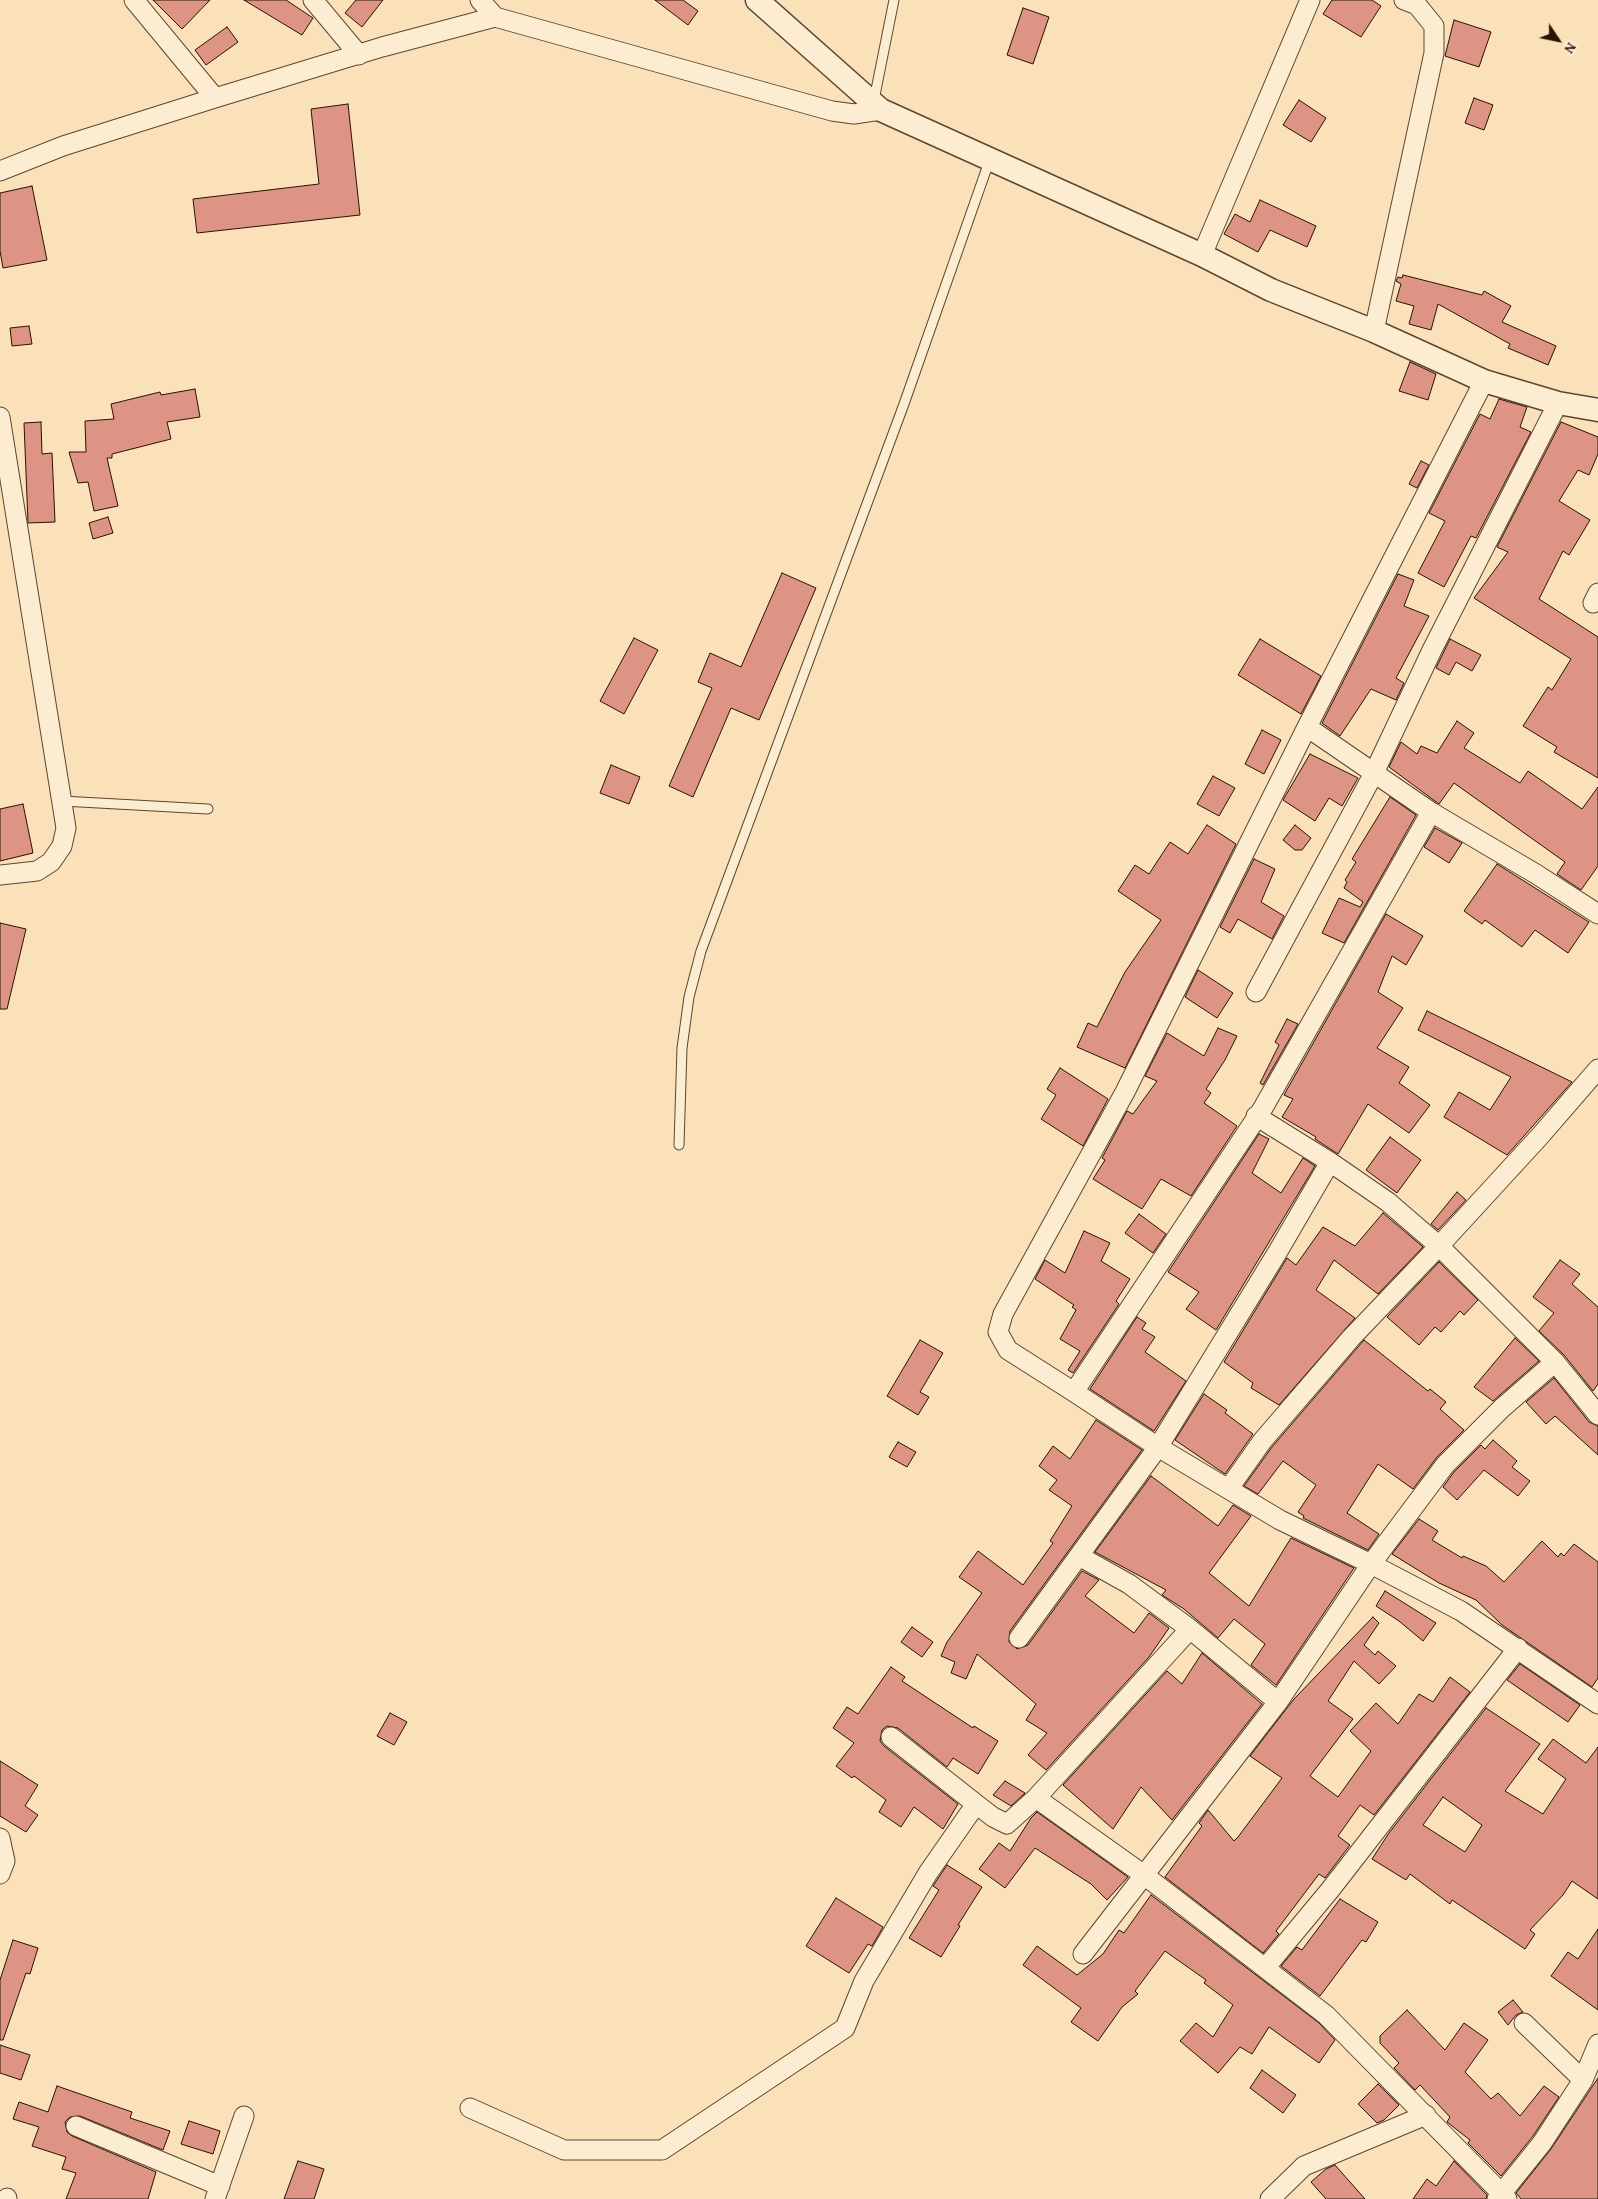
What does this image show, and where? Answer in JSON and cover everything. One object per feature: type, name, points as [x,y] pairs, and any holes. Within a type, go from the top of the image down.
[{"type":"street","points":[[134,0],[215,98]]},
{"type":"street","points":[[313,0],[359,55]]},
{"type":"street","points":[[480,0],[494,17]]},
{"type":"street","points":[[757,0],[877,107],[1202,255],[1272,290],[1374,331],[1484,381],[1558,403],[1598,410]]},
{"type":"street","points":[[1202,255],[1310,0]]},
{"type":"street","points":[[1374,331],[1434,53],[1434,26],[1418,5],[1404,0]]},
{"type":"street","points":[[0,171],[63,146],[215,98],[382,47],[494,17],[832,111],[854,114],[877,107]]},
{"type":"street","points":[[1484,381],[1307,727],[1125,1092],[1003,1314],[998,1332],[1008,1350],[1158,1447],[1280,1520],[1461,1610],[1598,1704]]},
{"type":"street","points":[[1256,992],[1374,773],[1432,650],[1558,403]]},
{"type":"street","points":[[0,417],[66,828],[62,846],[51,862],[37,872],[0,875]]},
{"type":"street","points":[[1307,727],[1432,812],[1536,874],[1598,914]]},
{"type":"street","points":[[1074,1392],[1263,1108],[1432,812]]},
{"type":"street","points":[[1229,1488],[1263,1440],[1351,1338],[1439,1246],[1598,1069]]},
{"type":"street","points":[[1256,1116],[1330,1162],[1388,1202],[1439,1246],[1555,1362],[1598,1415]]},
{"type":"street","points":[[1019,1638],[1158,1447],[1330,1162]]},
{"type":"street","points":[[1083,1954],[1278,1702],[1371,1564],[1445,1465],[1502,1408],[1555,1362]]},
{"type":"street","points":[[1078,1556],[1129,1584],[1190,1629],[1278,1702]]},
{"type":"street","points":[[891,1737],[993,1817],[1007,1824],[1036,1798],[1190,1629]]},
{"type":"street","points":[[1266,1967],[1336,1882],[1518,1648]]},
{"type":"street","points":[[1036,1798],[1144,1875],[1326,2015],[1426,2116],[1502,2197],[1542,2143],[1583,2080],[1598,2044]]},
{"type":"street","points":[[470,2108],[564,2150],[662,2150],[845,2028],[864,1981],[928,1873],[976,1804]]},
{"type":"street","points":[[0,1838],[5,1861],[0,1874]]},
{"type":"street","points":[[1524,2023],[1583,2080]]},
{"type":"street","points":[[76,2126],[218,2193],[244,2116]]},
{"type":"street","points":[[1270,2199],[1304,2166],[1426,2116]]},
{"type":"lane","points":[[877,107],[894,0]]},
{"type":"lane","points":[[679,1145],[682,1048],[689,997],[701,951],[904,404],[990,159]]},
{"type":"lane","points":[[62,801],[208,809]]},
{"type":"building","points":[[153,0],[210,0],[182,29]]},
{"type":"building","points":[[244,0],[286,0],[313,18],[302,35]]},
{"type":"building","points":[[356,0],[383,0],[362,27],[345,13]]},
{"type":"building","points":[[655,0],[683,0],[698,11],[688,25]]},
{"type":"building","points":[[1332,0],[1372,0],[1381,6],[1361,37],[1323,14]]},
{"type":"building","points":[[1023,8],[1049,17],[1033,64],[1007,55]]},
{"type":"building","points":[[1454,20],[1491,32],[1479,67],[1445,56]]},
{"type":"building","points":[[227,27],[238,42],[206,65],[195,50]]},
{"type":"building","points":[[1474,98],[1493,105],[1484,130],[1465,123]]},
{"type":"building","points":[[1299,100],[1326,118],[1311,142],[1283,125]]},
{"type":"building","points":[[348,104],[360,215],[197,233],[193,199],[319,184],[311,109]]},
{"type":"building","points":[[32,186],[47,260],[3,268],[0,251],[0,193]]},
{"type":"building","points":[[1260,200],[1316,226],[1307,247],[1270,230],[1258,252],[1224,234],[1235,214],[1250,222]]},
{"type":"building","points":[[1403,275],[1482,295],[1484,291],[1511,306],[1502,322],[1556,346],[1548,365],[1508,348],[1510,344],[1438,304],[1431,330],[1409,324],[1414,306],[1396,301],[1401,284],[1396,281],[1398,277],[1402,278]]},
{"type":"building","points":[[29,326],[32,344],[12,346],[10,328]]},
{"type":"building","points":[[1410,362],[1436,374],[1428,400],[1399,391]]},
{"type":"building","points":[[195,389],[200,417],[167,422],[171,439],[112,454],[112,458],[107,458],[118,506],[94,511],[88,482],[78,483],[69,452],[86,452],[85,421],[114,419],[111,404],[160,392],[161,395]]},
{"type":"building","points":[[1499,399],[1527,407],[1520,427],[1531,432],[1476,538],[1471,536],[1444,587],[1418,573],[1445,521],[1429,513],[1480,414],[1490,419]]},
{"type":"building","points":[[41,422],[42,454],[52,453],[55,522],[28,523],[24,423]]},
{"type":"building","points":[[1561,422],[1598,437],[1598,454],[1589,475],[1578,470],[1559,501],[1590,520],[1569,555],[1563,551],[1539,599],[1598,637],[1598,778],[1554,752],[1557,747],[1523,726],[1548,687],[1552,690],[1571,659],[1474,598],[1508,552],[1497,547]]},
{"type":"building","points":[[1421,461],[1429,465],[1417,488],[1409,484]]},
{"type":"building","points":[[108,517],[113,533],[93,539],[89,523]]},
{"type":"building","points":[[782,573],[816,588],[759,720],[731,708],[693,797],[669,786],[712,688],[698,682],[710,653],[741,667]]},
{"type":"building","points":[[1398,574],[1414,580],[1404,606],[1429,616],[1396,678],[1404,683],[1396,700],[1371,689],[1340,736],[1322,723]]},
{"type":"building","points":[[634,638],[658,650],[624,714],[600,701]]},
{"type":"building","points":[[1260,639],[1321,676],[1301,714],[1238,675]]},
{"type":"building","points":[[1450,639],[1481,655],[1472,671],[1456,662],[1449,675],[1436,668]]},
{"type":"building","points":[[1457,721],[1474,733],[1464,748],[1520,783],[1528,771],[1582,809],[1598,787],[1598,866],[1581,890],[1557,874],[1565,862],[1454,783],[1439,804],[1389,767],[1401,742],[1417,754],[1421,746],[1437,753]]},
{"type":"building","points":[[1262,730],[1281,740],[1264,774],[1245,764]]},
{"type":"building","points":[[1310,754],[1358,778],[1342,806],[1329,798],[1315,821],[1283,800]]},
{"type":"building","points":[[611,765],[640,777],[629,804],[600,793]]},
{"type":"building","points":[[1213,776],[1235,788],[1219,816],[1197,804]]},
{"type":"building","points":[[1390,797],[1416,815],[1344,943],[1322,933],[1339,898],[1360,907],[1363,902],[1344,888],[1347,882],[1345,880],[1356,862],[1352,859]]},
{"type":"building","points":[[23,804],[33,853],[0,861],[0,809]]},
{"type":"building","points":[[1207,825],[1236,844],[1125,1068],[1077,1047],[1088,1023],[1097,1027],[1125,972],[1161,920],[1118,891],[1135,865],[1149,874],[1170,842],[1188,854]]},
{"type":"building","points":[[1295,825],[1311,838],[1302,850],[1295,850],[1283,840]]},
{"type":"building","points":[[1435,828],[1462,843],[1449,863],[1424,847]]},
{"type":"building","points":[[1254,859],[1275,869],[1261,902],[1284,916],[1272,939],[1238,919],[1230,933],[1220,927]]},
{"type":"building","points":[[1497,864],[1589,922],[1568,953],[1535,930],[1522,947],[1485,920],[1482,924],[1464,911]]},
{"type":"building","points":[[1386,914],[1423,936],[1406,965],[1392,956],[1378,992],[1403,1008],[1377,1048],[1409,1067],[1399,1083],[1430,1105],[1409,1133],[1368,1104],[1338,1154],[1315,1139],[1316,1137],[1282,1117],[1293,1099],[1284,1095]]},
{"type":"building","points":[[0,923],[26,929],[7,1009],[0,1009]]},
{"type":"building","points":[[1198,970],[1233,993],[1217,1018],[1185,997]]},
{"type":"building","points":[[1427,1011],[1572,1082],[1507,1155],[1444,1117],[1459,1092],[1490,1110],[1511,1077],[1418,1030]]},
{"type":"building","points":[[1287,1019],[1298,1024],[1263,1085],[1260,1083],[1279,1045],[1275,1042]]},
{"type":"building","points":[[1218,1028],[1237,1036],[1225,1060],[1206,1089],[1211,1093],[1204,1103],[1237,1126],[1191,1196],[1161,1179],[1142,1209],[1093,1179],[1105,1160],[1102,1158],[1127,1111],[1133,1114],[1157,1081],[1145,1076],[1167,1033],[1204,1056]]},
{"type":"building","points":[[1060,1068],[1108,1099],[1083,1146],[1041,1119],[1056,1095],[1047,1089]]},
{"type":"building","points":[[1259,1134],[1269,1139],[1252,1173],[1281,1193],[1303,1158],[1315,1166],[1216,1330],[1186,1309],[1199,1292],[1168,1272]]},
{"type":"building","points":[[1390,1137],[1421,1160],[1397,1193],[1366,1170]]},
{"type":"building","points":[[1457,1192],[1466,1200],[1438,1230],[1431,1224]]},
{"type":"building","points":[[1383,1213],[1423,1247],[1378,1294],[1334,1260],[1316,1290],[1355,1318],[1279,1405],[1251,1388],[1253,1383],[1224,1362],[1287,1258],[1296,1265],[1323,1227],[1355,1246]]},
{"type":"building","points":[[1139,1214],[1166,1234],[1153,1253],[1125,1233]]},
{"type":"building","points":[[1084,1231],[1110,1243],[1101,1261],[1130,1279],[1116,1301],[1119,1304],[1073,1373],[1068,1370],[1080,1351],[1060,1339],[1076,1310],[1072,1307],[1074,1305],[1035,1279],[1045,1260],[1065,1273]]},
{"type":"building","points":[[1560,1260],[1580,1274],[1572,1284],[1598,1307],[1598,1384],[1593,1391],[1564,1355],[1539,1331],[1554,1313],[1533,1297]]},
{"type":"building","points":[[1439,1262],[1478,1300],[1464,1315],[1460,1311],[1441,1332],[1435,1327],[1419,1345],[1387,1317]]},
{"type":"building","points":[[1137,1317],[1146,1323],[1142,1329],[1155,1337],[1145,1352],[1186,1381],[1154,1431],[1090,1389]]},
{"type":"building","points":[[1515,1338],[1539,1361],[1493,1401],[1474,1387]]},
{"type":"building","points":[[920,1340],[943,1353],[920,1392],[929,1397],[918,1415],[887,1396]]},
{"type":"building","points":[[1364,1340],[1428,1391],[1430,1389],[1446,1402],[1440,1409],[1464,1430],[1437,1457],[1413,1489],[1378,1464],[1347,1513],[1379,1534],[1368,1550],[1303,1518],[1304,1516],[1298,1512],[1316,1485],[1283,1461],[1258,1494],[1244,1486],[1272,1447]]},
{"type":"building","points":[[1554,1378],[1589,1422],[1598,1426],[1598,1455],[1555,1416],[1546,1424],[1526,1402]]},
{"type":"building","points":[[1204,1394],[1227,1410],[1225,1413],[1253,1434],[1225,1474],[1175,1440]]},
{"type":"building","points":[[1096,1420],[1142,1450],[1010,1631],[1009,1642],[1017,1649],[1028,1645],[1082,1571],[1099,1580],[1085,1596],[1134,1633],[1149,1613],[1169,1628],[1149,1657],[1046,1770],[1028,1755],[1047,1733],[1026,1720],[1036,1704],[977,1654],[966,1679],[951,1673],[955,1662],[941,1656],[947,1642],[982,1593],[959,1577],[978,1551],[1023,1585],[1053,1543],[1050,1541],[1072,1506],[1049,1490],[1057,1480],[1039,1466],[1053,1446],[1070,1459]]},
{"type":"building","points":[[1493,1440],[1517,1461],[1512,1467],[1530,1481],[1518,1496],[1484,1470],[1457,1500],[1443,1487],[1454,1472],[1481,1445],[1485,1449]]},
{"type":"building","points":[[898,1442],[916,1452],[907,1467],[889,1457]]},
{"type":"building","points":[[1151,1476],[1218,1526],[1233,1505],[1251,1516],[1209,1573],[1249,1606],[1291,1538],[1354,1568],[1276,1685],[1251,1665],[1265,1644],[1234,1619],[1218,1638],[1184,1609],[1162,1595],[1166,1590],[1095,1552]]},
{"type":"building","points":[[1419,1519],[1438,1531],[1432,1540],[1462,1558],[1463,1556],[1486,1566],[1504,1582],[1542,1541],[1558,1557],[1561,1553],[1564,1556],[1574,1544],[1598,1562],[1598,1678],[1592,1687],[1502,1625],[1476,1600],[1439,1583],[1392,1554]]},
{"type":"building","points":[[1385,1591],[1436,1623],[1423,1641],[1399,1621],[1376,1606]]},
{"type":"building","points":[[1373,1617],[1379,1623],[1364,1645],[1375,1655],[1378,1651],[1396,1666],[1379,1684],[1354,1661],[1328,1701],[1353,1719],[1310,1776],[1338,1797],[1371,1751],[1350,1731],[1376,1703],[1398,1724],[1419,1694],[1433,1702],[1450,1677],[1470,1692],[1374,1815],[1360,1805],[1338,1836],[1350,1845],[1325,1878],[1319,1874],[1276,1931],[1279,1934],[1263,1953],[1165,1877],[1202,1826],[1199,1823],[1208,1810],[1234,1841],[1238,1837],[1282,1778],[1250,1756],[1294,1699]]},
{"type":"building","points":[[912,1627],[933,1642],[922,1657],[901,1642]]},
{"type":"building","points":[[1202,1653],[1262,1704],[1172,1820],[1141,1787],[1113,1829],[1063,1785],[1167,1671],[1182,1684]]},
{"type":"building","points":[[1520,1664],[1580,1705],[1568,1722],[1507,1680]]},
{"type":"building","points":[[891,1667],[905,1677],[902,1681],[973,1728],[974,1726],[998,1741],[978,1774],[953,1758],[947,1767],[898,1728],[887,1726],[882,1730],[880,1741],[884,1746],[958,1804],[943,1829],[914,1807],[901,1827],[879,1812],[886,1800],[854,1776],[852,1778],[836,1766],[854,1743],[833,1728],[847,1707],[858,1714]]},
{"type":"building","points":[[1486,1708],[1540,1744],[1505,1791],[1543,1814],[1566,1779],[1538,1759],[1553,1739],[1586,1763],[1598,1747],[1598,1899],[1572,1881],[1563,1895],[1530,1930],[1535,1934],[1525,1949],[1452,1900],[1450,1904],[1410,1874],[1406,1880],[1372,1859],[1389,1833]],"holes":[[[1443,1797],[1482,1825],[1465,1852],[1423,1825]]]},
{"type":"building","points":[[390,1713],[407,1722],[394,1745],[377,1736]]},
{"type":"building","points":[[0,1761],[38,1785],[25,1806],[38,1815],[26,1832],[0,1816]]},
{"type":"building","points":[[1005,1781],[1025,1793],[1011,1806],[993,1795]]},
{"type":"building","points":[[1037,1812],[1128,1877],[1107,1900],[1091,1884],[1035,1848],[1005,1888],[979,1869],[999,1843],[1010,1851],[1031,1818]]},
{"type":"building","points":[[947,1865],[982,1887],[958,1925],[960,1926],[941,1957],[909,1938],[939,1890],[933,1886]]},
{"type":"building","points":[[1151,1895],[1319,2023],[1335,2040],[1319,2063],[1269,2027],[1252,2054],[1240,2047],[1218,2073],[1180,2041],[1196,2023],[1213,2037],[1233,2005],[1204,1983],[1206,1980],[1165,1951],[1135,1991],[1138,1994],[1122,2007],[1098,2041],[1071,2022],[1081,2008],[1023,1965],[1037,1946],[1077,1975],[1103,1954],[1119,1930],[1124,1933]]},
{"type":"building","points":[[836,1898],[883,1927],[872,1946],[868,1944],[849,1973],[806,1946]]},
{"type":"building","points":[[1340,1899],[1378,1922],[1366,1942],[1362,1940],[1320,1996],[1281,1966],[1297,1947],[1302,1950]]},
{"type":"building","points":[[1598,1929],[1598,2010],[1551,1976],[1568,1952],[1578,1959]]},
{"type":"building","points":[[13,1940],[38,1948],[30,1974],[26,1973],[3,2040],[0,2040],[0,1980]]},
{"type":"building","points":[[1513,2000],[1523,2012],[1516,2015],[1508,2025],[1498,2012]]},
{"type":"building","points":[[1407,2010],[1445,2050],[1464,2023],[1488,2040],[1465,2072],[1491,2099],[1498,2093],[1520,2116],[1544,2086],[1559,2097],[1533,2136],[1501,2176],[1468,2143],[1470,2140],[1447,2122],[1450,2117],[1420,2085],[1415,2090],[1394,2068],[1399,2063],[1380,2043],[1380,2036]]},
{"type":"building","points":[[0,2045],[30,2055],[21,2080],[0,2073]]},
{"type":"building","points":[[1262,2070],[1296,2095],[1283,2113],[1250,2088]]},
{"type":"building","points":[[1598,2078],[1598,2199],[1521,2199],[1516,2193],[1551,2149]]},
{"type":"building","points":[[1378,2084],[1399,2105],[1384,2120],[1377,2123],[1358,2104]]},
{"type":"building","points":[[57,2086],[132,2112],[130,2118],[170,2131],[163,2150],[80,2116],[70,2117],[65,2122],[67,2132],[72,2136],[156,2172],[148,2199],[66,2199],[76,2173],[62,2169],[66,2157],[32,2146],[39,2127],[13,2119],[19,2102],[48,2112]]},
{"type":"building","points":[[189,2121],[220,2131],[213,2154],[181,2144]]},
{"type":"building","points":[[298,2161],[324,2169],[314,2199],[284,2199]]},
{"type":"building","points":[[1454,2161],[1487,2195],[1486,2199],[1413,2199],[1427,2179],[1436,2186]]},
{"type":"building","points":[[1335,2165],[1365,2199],[1326,2199],[1311,2182],[1326,2169]]}]
